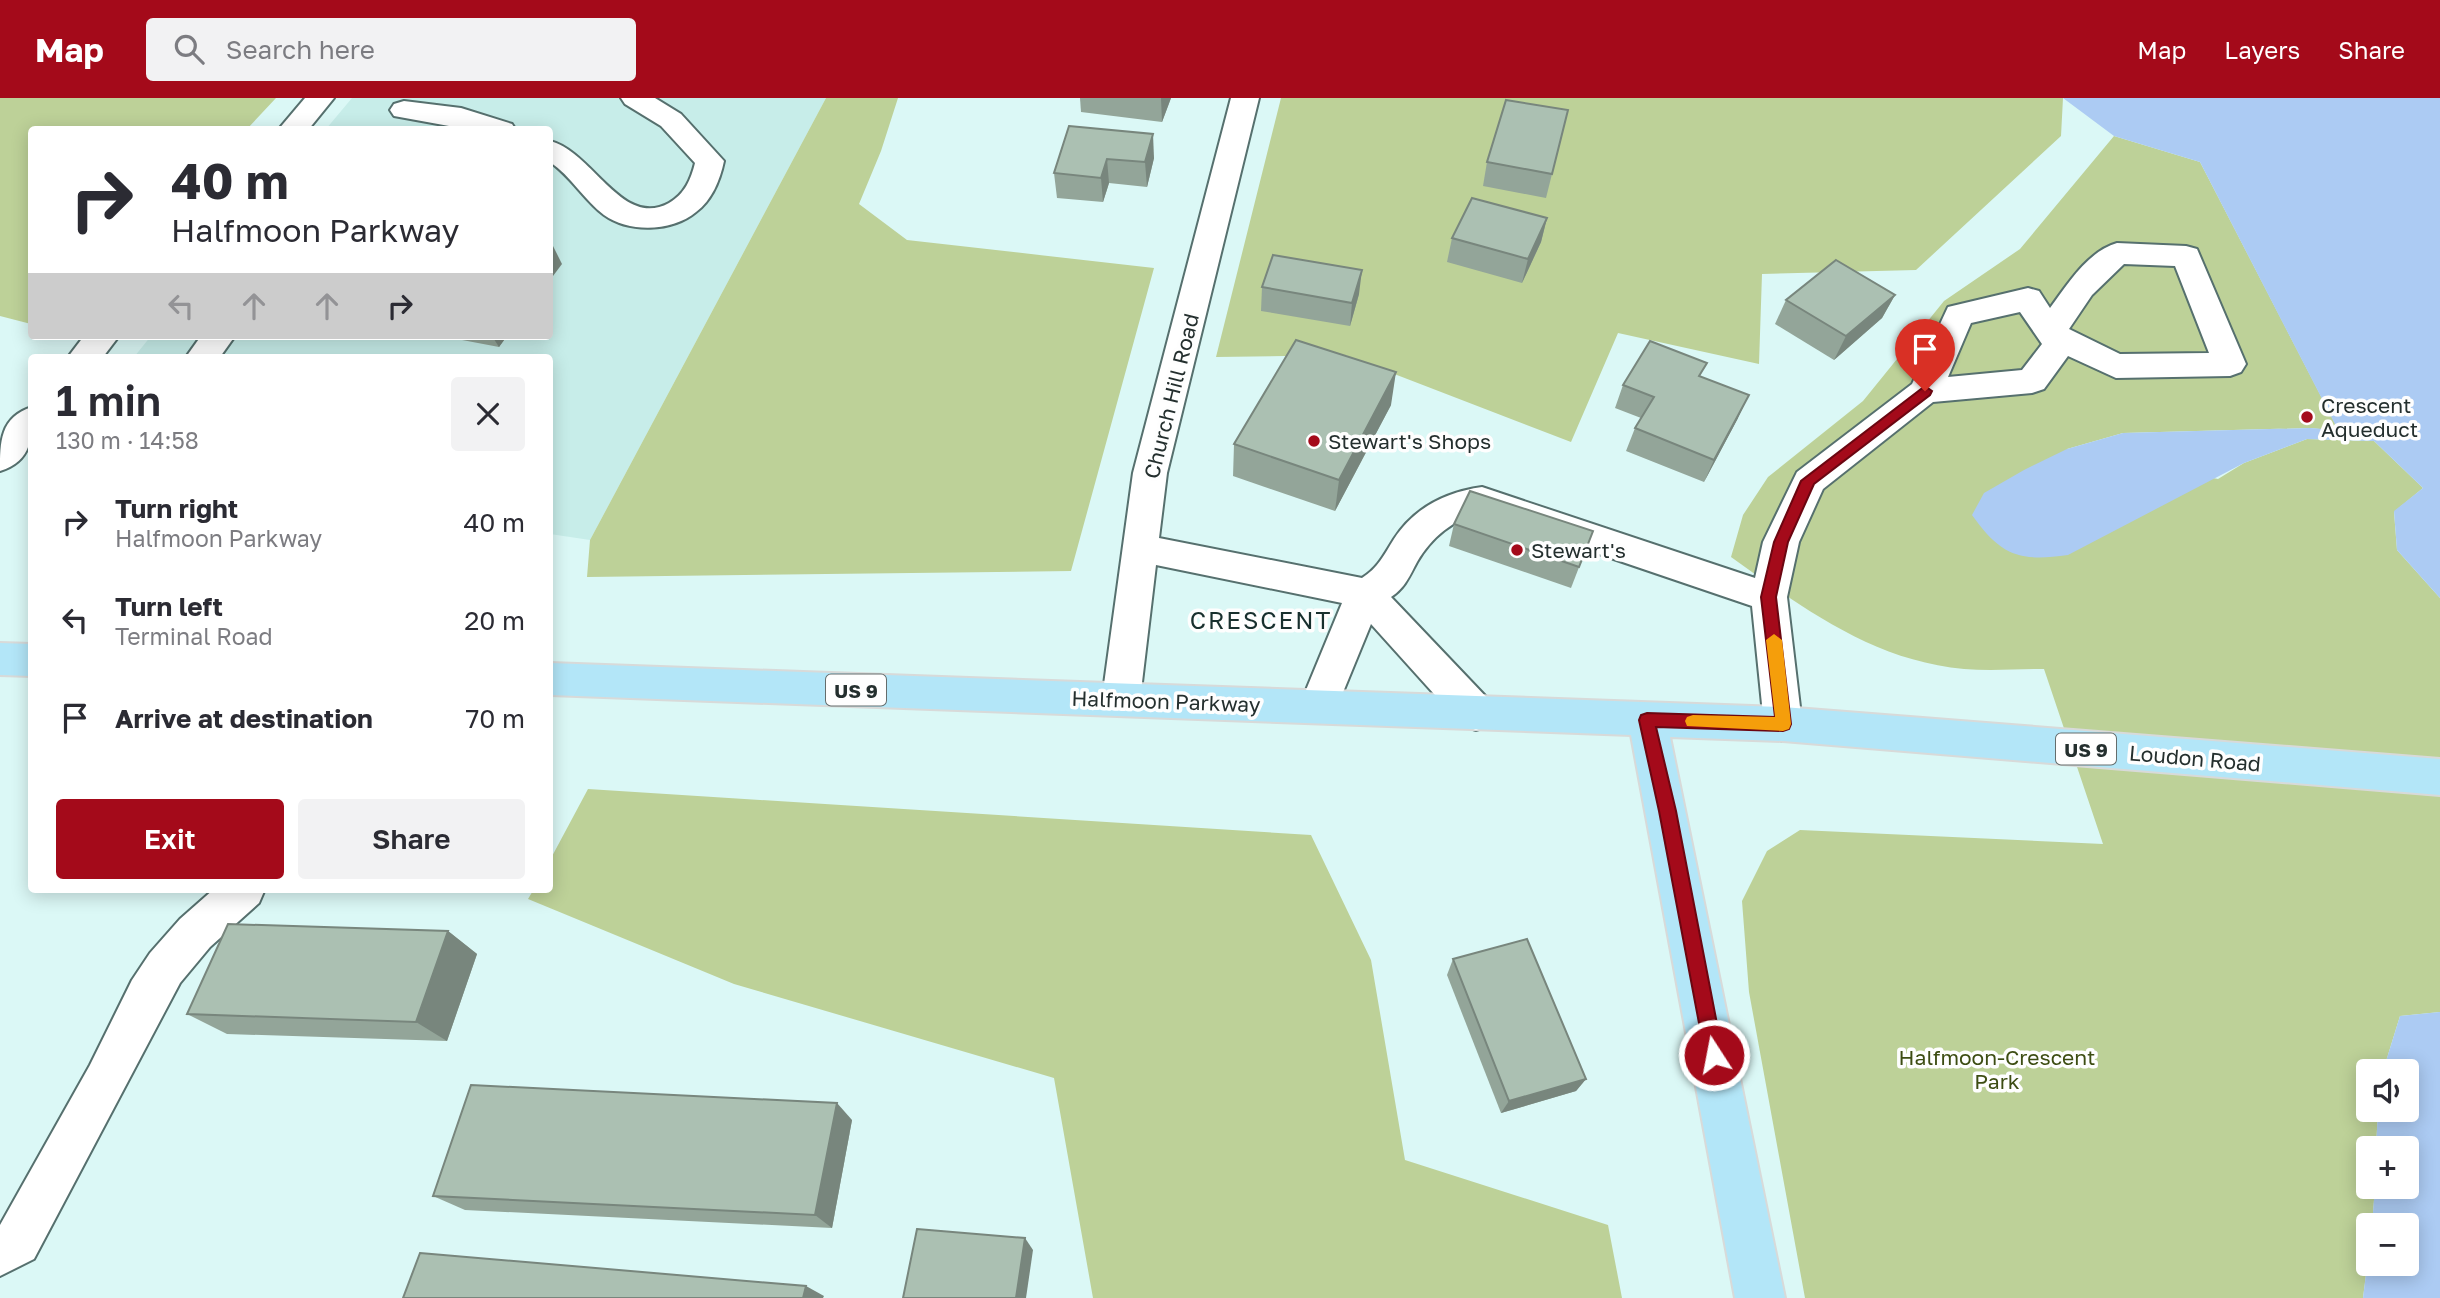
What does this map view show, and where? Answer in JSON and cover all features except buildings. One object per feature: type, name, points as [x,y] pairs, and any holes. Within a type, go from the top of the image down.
[{"type":"main road","points":[[0,659],[28,660]]},
{"type":"main road","name":"Halfmoon Parkway","points":[[553,679],[1783,724]]},
{"type":"main road","points":[[1647,720],[1667,811],[1760,1298]]},
{"type":"main road","name":"Loudon Road","points":[[1783,724],[2440,777]]},
{"type":"street","points":[[296,126],[320,98]]},
{"type":"street","points":[[553,152],[560,155],[603,200],[624,215],[653,220],[683,210],[705,183],[709,161],[671,120],[635,98]]},
{"type":"street","name":"Church Hill Road","points":[[1121,699],[1150,473],[1245,98]]},
{"type":"street","points":[[402,112],[461,117],[489,126]]},
{"type":"street","points":[[2117,253],[2186,256],[2231,365],[2116,366],[2050,333],[2081,287],[2117,253]]},
{"type":"street","points":[[1783,724],[1769,597],[1781,542],[1808,481],[1925,391],[1958,315],[2028,299],[2059,345],[2032,382],[1925,391]]},
{"type":"street","points":[[87,354],[99,340]]},
{"type":"street","points":[[204,354],[216,340]]},
{"type":"street","points":[[0,458],[28,425]]},
{"type":"street","points":[[1140,548],[1365,593],[1382,586],[1398,569],[1412,541],[1441,512],[1463,502],[1482,500],[1769,597]]},
{"type":"street","points":[[1318,707],[1365,593]]},
{"type":"street","points":[[1365,593],[1476,713]]},
{"type":"street","points":[[0,1252],[17,1242],[106,1081],[148,995],[166,968],[195,933],[240,893]]},
{"type":"shaded area","points":[[352,98],[826,98],[590,540],[553,534],[553,354],[136,354],[148,340],[553,340],[553,126],[329,126]]},
{"type":"green space","points":[[0,98],[276,98],[250,126],[28,126],[28,323],[0,316]]},
{"type":"green space","points":[[826,98],[898,98],[881,151],[859,204],[907,240],[1154,268],[1071,571],[587,577],[590,540]]},
{"type":"green space","points":[[1281,98],[2063,98],[2061,136],[1916,270],[1762,274],[1759,364],[1618,333],[1571,442],[1345,355],[1216,357]]},
{"type":"green space","name":"Halfmoon-Crescent Park","points":[[2114,136],[2200,162],[2339,431],[2310,428],[2123,433],[2067,449],[2218,479],[2244,463],[2307,439],[2374,441],[2423,488],[2394,512],[2397,550],[2440,598],[2440,1012],[2400,1016],[2387,1059],[2356,1059],[2356,1122],[2377,1122],[2377,1136],[2356,1136],[2356,1199],[2374,1199],[2373,1213],[2356,1213],[2356,1276],[2366,1276],[2363,1298],[1805,1298],[1749,992],[1742,901],[1767,851],[1800,830],[2103,844],[2044,669],[1964,669],[1899,655],[1840,629],[1812,613],[1731,557],[1743,515],[1768,477],[1863,401],[1944,301],[2020,249]]},
{"type":"green space","points":[[588,789],[1311,835],[1371,960],[1405,1160],[1608,1225],[1622,1298],[1093,1298],[1054,1078],[734,984],[528,899],[532,893],[553,893],[553,854]]},
{"type":"water","points":[[2063,98],[2440,98],[2440,598],[2397,550],[2394,511],[2423,488],[2374,441],[2307,439],[2244,463],[2068,555],[2037,557],[2013,553],[2002,548],[1982,529],[1972,515],[1984,493],[2067,449],[2123,433],[2310,428],[2338,430],[2200,162],[2114,136]]},
{"type":"water","points":[[2440,1012],[2440,1298],[2363,1298],[2366,1276],[2419,1276],[2419,1213],[2373,1213],[2374,1199],[2419,1199],[2419,1136],[2377,1136],[2377,1122],[2419,1122],[2419,1059],[2387,1059],[2400,1016]]},
{"type":"slow traffic","points":[[1693,721],[1783,724],[1774,640]]},
{"type":"place","name":"Crescent Aqueduct","points":[[2307,417]]},
{"type":"place","name":"Stewart's Shops","points":[[1314,441]]},
{"type":"place","name":"Stewart's","points":[[1517,550]]},
{"type":"district","name":"CRESCENT","points":[[1261,619]]},
{"type":"route","points":[[1714,1055],[1647,720],[1783,724],[1769,597],[1781,542],[1808,481],[1925,391]]}]
